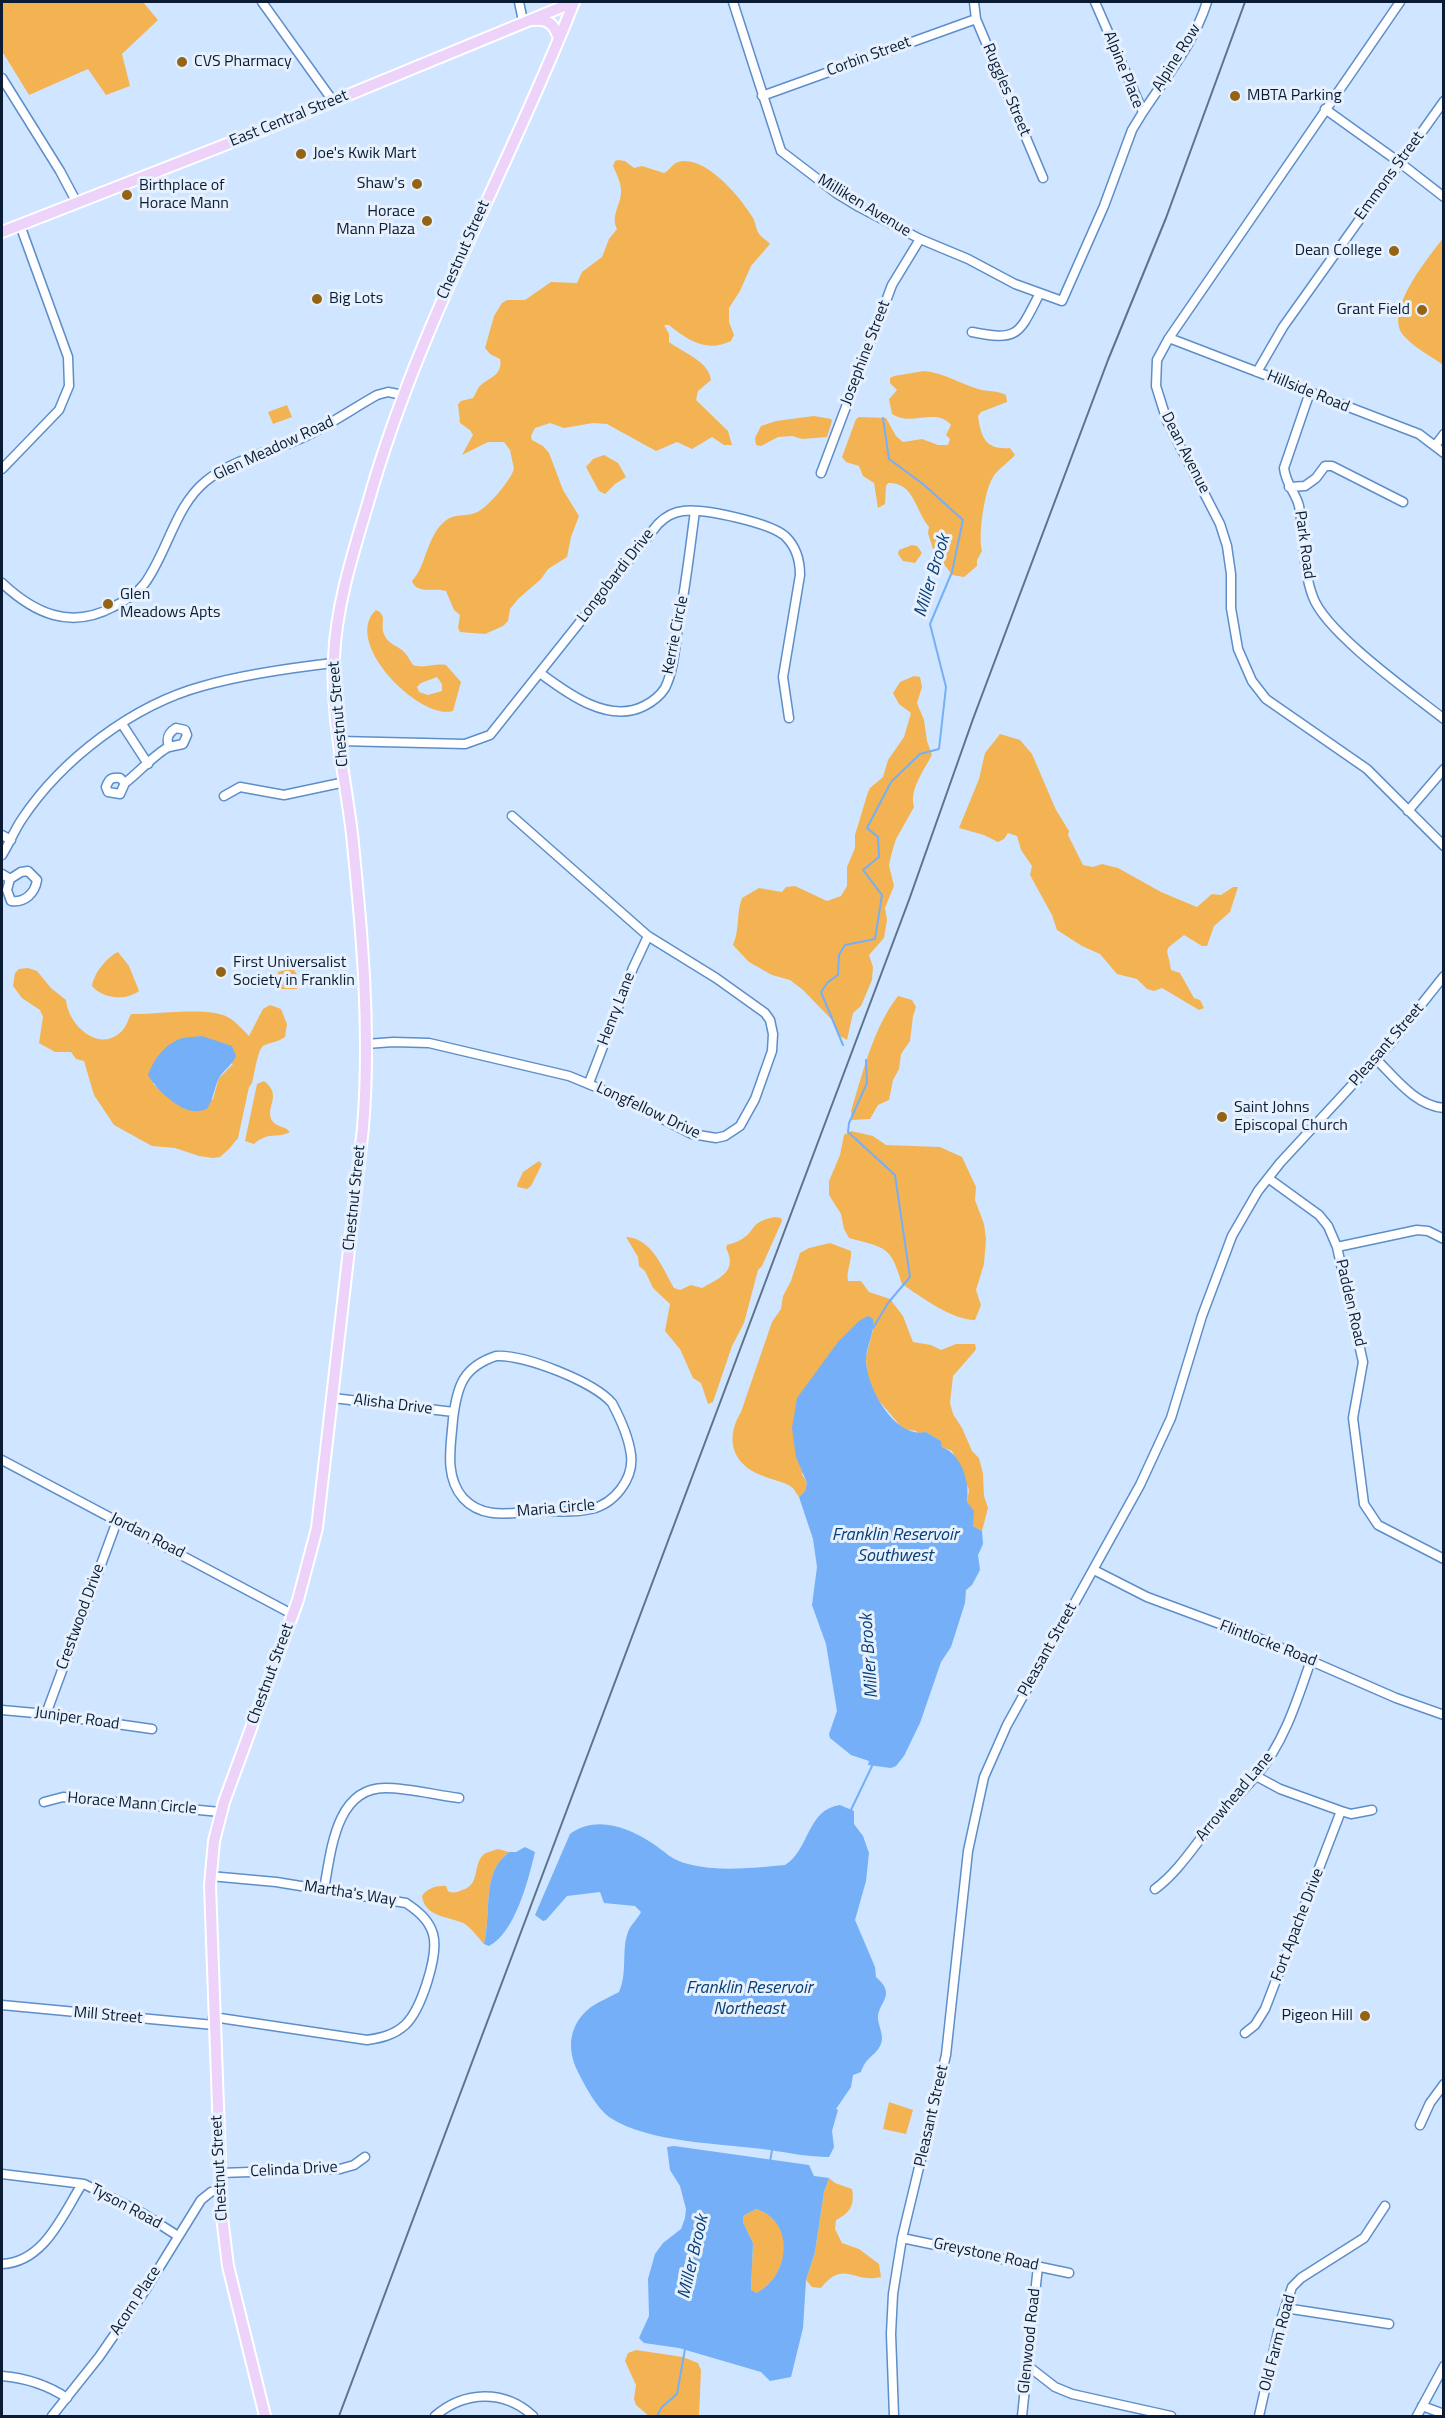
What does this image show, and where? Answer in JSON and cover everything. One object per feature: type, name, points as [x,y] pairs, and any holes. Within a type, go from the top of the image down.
[{"type":"main road","name":"East Central Street","points":[[2,232],[333,101],[523,21],[574,2]]},
{"type":"main road","name":"Chestnut Street","points":[[265,2416],[228,2266],[220,2173],[210,1876],[220,1812],[292,1614],[309,1562],[317,1528],[363,1128],[366,1044],[362,949],[333,663],[340,608],[358,532],[403,395],[447,289],[574,2]]},
{"type":"main road","points":[[523,21],[542,19],[549,21],[559,38]]},
{"type":"street","points":[[262,2],[333,101]]},
{"type":"street","points":[[519,2],[523,21]]},
{"type":"street","name":"Milliken Avenue","points":[[734,2],[781,151],[836,193],[920,239],[968,259],[1015,284],[1062,301]]},
{"type":"street","name":"Ruggles Street","points":[[974,2],[976,19],[1043,178]]},
{"type":"street","name":"Alpine Place","points":[[1062,301],[1104,206],[1132,130],[1143,112],[1095,2]]},
{"type":"street","name":"Alpine Row","points":[[1143,112],[1186,47],[1200,22],[1207,2]]},
{"type":"street","name":"Dean Avenue","points":[[1400,2],[1169,338],[1157,360],[1156,386],[1167,421],[1220,524],[1227,546],[1231,574],[1231,608],[1238,649],[1247,672],[1266,699],[1367,769],[1443,846]]},
{"type":"street","name":"Corbin Street","points":[[762,96],[976,19]]},
{"type":"street","points":[[2,78],[60,171],[77,203]]},
{"type":"street","name":"Emmons Street","points":[[1257,372],[1283,327],[1443,101]]},
{"type":"street","points":[[1325,109],[1400,162],[1443,197]]},
{"type":"street","points":[[2,469],[59,410],[65,399],[69,382],[69,361],[66,349],[20,225]]},
{"type":"street","name":"Josephine Street","points":[[821,472],[892,285],[920,239]]},
{"type":"street","points":[[972,332],[999,337],[1012,335],[1023,325],[1040,293]]},
{"type":"street","name":"Hillside Road","points":[[1169,338],[1419,434],[1443,453]]},
{"type":"street","name":"Glen Meadow Road","points":[[2,583],[31,607],[60,617],[85,618],[106,611],[141,588],[156,566],[185,505],[195,491],[209,479],[233,465],[302,438],[377,395],[388,392],[403,395]]},
{"type":"street","name":"Park Road","points":[[1310,392],[1285,461],[1285,481],[1298,504],[1308,582],[1314,600],[1335,630],[1443,719]]},
{"type":"street","points":[[1436,446],[1443,434]]},
{"type":"street","points":[[1289,488],[1305,486],[1316,478],[1325,466],[1332,466],[1404,502]]},
{"type":"street","name":"Kerrie Circle","points":[[540,673],[585,702],[610,711],[635,711],[650,703],[663,692],[670,673],[690,559],[695,511]]},
{"type":"street","name":"Longobardi Drive","points":[[340,741],[465,744],[490,735],[658,524],[676,513],[695,511],[751,521],[769,527],[787,538],[796,551],[800,562],[800,575],[783,678],[789,718]]},
{"type":"street","points":[[2,855],[22,819],[55,778],[94,742],[122,724],[166,699],[201,686],[333,663]]},
{"type":"street","points":[[122,724],[148,764]]},
{"type":"street","points":[[125,783],[162,750],[169,747]]},
{"type":"street","points":[[1408,811],[1443,769]]},
{"type":"street","points":[[224,796],[240,787],[284,795],[345,782]]},
{"type":"street","name":"Longfellow Drive","points":[[366,1044],[429,1043],[569,1076],[589,1083],[692,1134],[708,1138],[725,1136],[740,1126],[755,1099],[772,1051],[773,1034],[770,1020],[765,1013],[648,936],[512,816]]},
{"type":"street","points":[[2,835],[11,840]]},
{"type":"street","points":[[2,874],[10,879]]},
{"type":"street","name":"Henry Lane","points":[[589,1083],[633,968],[648,936]]},
{"type":"street","name":"Pleasant Street","points":[[894,2416],[891,2374],[893,2294],[902,2238],[946,2055],[968,1851],[984,1777],[1006,1725],[1143,1479],[1171,1418],[1202,1316],[1232,1236],[1268,1178],[1376,1059],[1443,976]]},
{"type":"street","points":[[1376,1059],[1417,1097],[1427,1104],[1443,1108]]},
{"type":"street","name":"Padden Road","points":[[1268,1178],[1319,1215],[1328,1226],[1337,1247],[1362,1355],[1362,1377],[1353,1418],[1365,1504],[1378,1524],[1443,1559]]},
{"type":"street","points":[[1337,1247],[1417,1230],[1428,1231],[1443,1239]]},
{"type":"street","name":"Maria Circle","points":[[496,1356],[514,1356],[559,1372],[592,1387],[612,1403],[631,1455],[626,1483],[613,1499],[591,1510],[501,1514],[477,1510],[461,1496],[450,1470],[454,1412],[463,1379],[481,1361],[496,1356]]},
{"type":"street","name":"Alisha Drive","points":[[333,1398],[454,1412]]},
{"type":"street","name":"Jordan Road","points":[[2,1460],[238,1583],[292,1614]]},
{"type":"street","name":"Crestwood Drive","points":[[46,1714],[117,1521]]},
{"type":"street","name":"Flintlocke Road","points":[[1094,1570],[1147,1597],[1263,1640],[1396,1698],[1443,1715]]},
{"type":"street","name":"Arrowhead Lane","points":[[1155,1889],[1169,1878],[1214,1821],[1256,1776],[1284,1732],[1311,1660]]},
{"type":"street","name":"Juniper Road","points":[[2,1710],[46,1714],[152,1730]]},
{"type":"street","points":[[1256,1776],[1280,1789],[1351,1814],[1372,1810]]},
{"type":"street","points":[[324,1889],[340,1821],[345,1809],[353,1800],[363,1794],[384,1788],[459,1798]]},
{"type":"street","name":"Horace Mann Circle","points":[[44,1802],[63,1797],[220,1812]]},
{"type":"street","name":"Fort Apache Drive","points":[[1245,2033],[1255,2025],[1264,2009],[1341,1811]]},
{"type":"street","name":"Martha's Way","points":[[210,1876],[276,1882],[406,1903],[418,1910],[429,1925],[435,1948],[429,1975],[408,2021],[388,2036],[367,2040],[214,2021]]},
{"type":"street","name":"Mill Street","points":[[2,2006],[214,2021]]},
{"type":"street","points":[[1420,2125],[1430,2103],[1443,2084]]},
{"type":"street","name":"Celinda Drive","points":[[220,2173],[340,2169],[354,2165],[365,2157]]},
{"type":"street","name":"Tyson Road","points":[[2,2174],[82,2184],[142,2213],[178,2236]]},
{"type":"street","points":[[2,2264],[18,2263],[39,2248],[82,2184]]},
{"type":"street","name":"Acorn Place","points":[[52,2416],[99,2357],[146,2289],[201,2200],[211,2192],[221,2189]]},
{"type":"street","name":"Old Farm Road","points":[[1259,2416],[1292,2287],[1364,2238],[1385,2206]]},
{"type":"street","name":"Greystone Road","points":[[902,2238],[1069,2273]]},
{"type":"street","name":"Glenwood Road","points":[[1022,2416],[1038,2266]]},
{"type":"street","points":[[1285,2308],[1389,2324]]},
{"type":"street","points":[[1028,2366],[1055,2387],[1072,2394],[1171,2416]]},
{"type":"street","points":[[1417,2416],[1443,2366]]},
{"type":"street","points":[[2,2376],[35,2381],[52,2388],[66,2398]]},
{"type":"street","points":[[435,2416],[452,2404],[481,2396],[508,2400],[522,2407],[532,2416]]},
{"type":"street","points":[[1422,2406],[1443,2414]]},
{"type":"shaded area","points":[[2,2],[143,2],[158,20],[122,54],[130,86],[106,95],[88,69],[29,95],[2,51]]},
{"type":"shaded area","points":[[618,160],[625,161],[634,168],[642,166],[664,173],[678,162],[688,161],[710,171],[731,189],[753,218],[761,236],[770,244],[751,266],[740,291],[729,308],[729,322],[734,335],[731,341],[714,346],[706,345],[690,340],[669,325],[664,325],[669,334],[669,342],[700,362],[709,373],[711,380],[698,391],[696,400],[728,431],[732,445],[724,445],[712,437],[692,449],[677,442],[656,451],[607,424],[593,423],[564,428],[550,423],[535,428],[531,436],[532,440],[543,446],[549,453],[563,490],[579,516],[567,557],[548,569],[541,579],[518,599],[510,609],[508,621],[503,626],[485,634],[460,632],[458,628],[460,615],[454,610],[446,591],[418,588],[412,581],[421,567],[434,535],[445,521],[456,516],[475,513],[486,506],[503,487],[514,469],[510,450],[504,442],[488,442],[462,455],[473,435],[460,423],[458,404],[473,398],[480,386],[500,369],[500,359],[490,354],[485,348],[494,316],[502,303],[507,300],[525,300],[551,282],[577,283],[582,272],[602,257],[609,239],[617,229],[615,214],[621,190],[613,166]]},
{"type":"shaded area","name":"Grant Field","points":[[1443,238],[1443,365],[1403,335],[1399,324],[1399,312],[1419,270]]},
{"type":"shaded area","points":[[924,371],[945,376],[978,389],[1006,395],[1007,402],[981,412],[978,416],[986,441],[995,447],[1010,448],[1015,455],[996,473],[989,486],[981,525],[982,551],[977,560],[977,566],[964,577],[952,575],[933,549],[928,533],[929,527],[909,492],[897,484],[888,483],[885,504],[878,508],[874,483],[863,476],[859,466],[846,462],[842,457],[856,419],[859,417],[886,418],[896,436],[903,442],[922,439],[938,445],[948,445],[950,439],[946,435],[951,425],[945,420],[931,417],[907,419],[892,414],[889,399],[897,390],[890,383],[890,378]]},
{"type":"shaded area","points":[[287,405],[292,417],[273,424],[268,412]]},
{"type":"shaded area","points":[[814,416],[831,419],[827,437],[802,439],[792,436],[778,437],[761,446],[756,445],[755,438],[761,426],[776,421]]},
{"type":"shaded area","points":[[604,455],[618,463],[626,477],[605,494],[599,491],[586,467],[593,459]]},
{"type":"shaded area","points":[[912,545],[917,546],[922,553],[915,563],[903,561],[898,554],[899,550]]},
{"type":"shaded area","points":[[376,610],[380,612],[386,638],[405,653],[413,665],[446,665],[461,682],[453,711],[439,711],[422,704],[405,692],[389,676],[376,659],[369,641],[368,624]],"holes":[[[437,677],[442,684],[442,691],[428,695],[419,692],[417,687]]]},
{"type":"shaded area","points":[[914,676],[920,677],[922,687],[917,703],[924,720],[932,755],[918,780],[913,800],[914,807],[896,839],[892,852],[889,865],[894,886],[885,908],[887,920],[884,938],[869,955],[873,967],[872,980],[861,1006],[853,1013],[847,1040],[838,1035],[833,1021],[803,990],[790,980],[772,975],[749,962],[733,945],[737,933],[739,910],[742,898],[759,888],[782,892],[786,887],[795,886],[827,901],[841,896],[847,886],[847,867],[855,848],[855,835],[868,792],[883,777],[888,760],[904,737],[911,713],[899,704],[893,693],[900,682]]},
{"type":"shaded area","points":[[1000,734],[1020,740],[1032,754],[1083,865],[1093,867],[1102,864],[1118,868],[1161,892],[1197,907],[1212,894],[1221,895],[1233,887],[1238,887],[1230,912],[1214,926],[1207,946],[1202,946],[1184,935],[1167,950],[1171,970],[1180,973],[1194,998],[1200,1000],[1204,1008],[1199,1010],[1162,988],[1154,991],[1147,989],[1137,979],[1117,974],[1100,954],[1057,930],[1052,915],[1030,875],[1032,866],[1021,850],[1017,836],[1008,833],[998,842],[984,835],[959,828],[979,779],[985,753]]},
{"type":"shaded area","points":[[118,952],[129,966],[139,991],[128,996],[108,996],[92,986],[102,966]]},
{"type":"shaded area","points":[[28,968],[37,971],[51,988],[66,1000],[72,1019],[86,1033],[95,1038],[113,1037],[122,1031],[131,1014],[183,1012],[211,1012],[222,1015],[234,1021],[249,1036],[263,1009],[270,1005],[281,1009],[287,1024],[285,1037],[261,1048],[249,1087],[238,1138],[220,1157],[213,1158],[175,1148],[152,1146],[114,1125],[94,1095],[84,1061],[76,1059],[71,1052],[55,1052],[39,1043],[43,1017],[40,1010],[22,998],[13,986],[15,973],[19,969]],"holes":[[[184,1038],[233,1064],[219,1078],[213,1099],[185,1109],[153,1084]]]},
{"type":"shaded area","points":[[293,968],[297,975],[297,989],[281,989],[278,972]]},
{"type":"shaded area","points":[[898,996],[912,1000],[916,1007],[910,1041],[901,1054],[899,1069],[893,1080],[889,1100],[878,1105],[870,1119],[852,1120],[851,1111],[875,1036]]},
{"type":"shaded area","points":[[264,1081],[270,1086],[272,1092],[270,1112],[273,1122],[290,1132],[268,1136],[254,1144],[245,1141],[257,1084]]},
{"type":"shaded area","points":[[851,1131],[873,1136],[886,1145],[940,1147],[962,1157],[976,1187],[975,1200],[984,1224],[986,1239],[984,1264],[976,1290],[981,1305],[975,1320],[957,1316],[927,1301],[902,1284],[894,1262],[885,1250],[849,1238],[844,1229],[841,1214],[829,1195],[829,1181],[840,1155],[844,1135]]},
{"type":"shaded area","points":[[539,1161],[542,1164],[531,1186],[527,1189],[518,1187],[523,1172]]},
{"type":"shaded area","points":[[774,1217],[781,1218],[782,1221],[762,1266],[758,1270],[744,1323],[732,1346],[713,1402],[708,1404],[701,1383],[693,1378],[680,1349],[665,1331],[670,1304],[653,1288],[645,1271],[639,1266],[638,1257],[626,1237],[643,1243],[650,1249],[674,1288],[680,1290],[691,1285],[702,1288],[721,1277],[728,1268],[730,1263],[727,1245],[747,1236],[756,1224]]},
{"type":"shaded area","points":[[830,1243],[851,1251],[848,1281],[861,1281],[869,1292],[890,1299],[903,1316],[913,1342],[931,1345],[941,1350],[956,1344],[975,1344],[974,1352],[953,1376],[950,1403],[953,1414],[972,1451],[979,1458],[983,1474],[984,1496],[988,1508],[982,1531],[973,1526],[967,1502],[969,1490],[952,1451],[942,1447],[941,1441],[926,1432],[920,1434],[903,1429],[875,1396],[867,1375],[866,1357],[874,1326],[802,1474],[807,1483],[805,1491],[799,1497],[791,1487],[753,1471],[738,1458],[733,1442],[736,1422],[772,1322],[781,1309],[783,1296],[791,1281],[800,1253],[809,1248]]},
{"type":"shaded area","points":[[498,1849],[509,1852],[496,1867],[490,1884],[484,1944],[466,1925],[432,1912],[427,1908],[422,1896],[429,1889],[439,1886],[446,1886],[448,1891],[454,1893],[468,1887],[472,1884],[480,1858]]},
{"type":"shaded area","points":[[889,2102],[913,2110],[906,2134],[883,2129]]},
{"type":"shaded area","points":[[829,2178],[835,2183],[852,2189],[853,2200],[850,2208],[836,2220],[835,2229],[842,2243],[859,2249],[879,2264],[881,2277],[836,2275],[821,2288],[812,2287],[806,2280],[815,2252],[824,2192]]},
{"type":"shaded area","points":[[756,2209],[769,2215],[778,2225],[783,2237],[784,2250],[782,2263],[776,2275],[756,2293],[751,2291],[753,2243],[743,2222],[743,2216]]},
{"type":"shaded area","points":[[636,2350],[683,2357],[698,2363],[701,2370],[699,2416],[649,2416],[636,2405],[634,2399],[636,2385],[625,2361],[628,2353]]},
{"type":"water","points":[[202,1036],[232,1046],[236,1056],[218,1080],[207,1109],[195,1111],[174,1102],[156,1086],[148,1075],[153,1063],[171,1044],[183,1038]]},
{"type":"water","name":"Franklin Reservoir Southwest","points":[[868,1316],[873,1319],[873,1324],[866,1361],[871,1384],[877,1397],[894,1420],[904,1428],[915,1432],[926,1432],[941,1441],[942,1447],[955,1456],[966,1478],[967,1502],[974,1511],[973,1526],[982,1531],[983,1544],[978,1555],[980,1570],[972,1585],[966,1590],[965,1603],[951,1647],[941,1662],[920,1723],[904,1756],[896,1766],[891,1768],[868,1765],[869,1761],[851,1755],[830,1738],[829,1734],[837,1711],[826,1644],[812,1605],[817,1567],[813,1539],[799,1497],[805,1491],[807,1483],[796,1457],[792,1428],[797,1398],[838,1342],[859,1321]]},
{"type":"water","name":"Franklin Reservoir Northeast","points":[[840,1805],[854,1811],[854,1824],[863,1836],[869,1853],[866,1881],[855,1920],[875,1967],[876,1977],[886,1994],[878,2019],[882,2036],[881,2043],[878,2050],[865,2063],[861,2072],[853,2075],[851,2087],[836,2109],[838,2110],[832,2131],[834,2147],[829,2157],[687,2141],[645,2133],[609,2117],[595,2102],[578,2072],[572,2054],[572,2037],[578,2021],[591,2007],[619,1992],[623,1977],[626,1939],[629,1929],[641,1912],[635,1906],[604,1903],[600,1892],[567,1896],[546,1920],[543,1921],[535,1915],[570,1834],[590,1825],[611,1825],[642,1837],[683,1863],[724,1869],[785,1865],[793,1859],[821,1814],[829,1808]]},
{"type":"water","points":[[525,1847],[535,1852],[520,1904],[506,1929],[489,1946],[484,1944],[490,1884],[493,1875],[496,1867],[509,1852],[516,1852]]},
{"type":"water","points":[[674,2146],[809,2165],[814,2176],[829,2178],[824,2192],[815,2252],[806,2280],[803,2328],[791,2377],[770,2381],[761,2372],[679,2348],[644,2343],[639,2338],[649,2316],[648,2279],[655,2254],[663,2243],[681,2229],[685,2218],[686,2209],[680,2186],[670,2170],[667,2147]],"holes":[[[756,2209],[769,2215],[778,2225],[783,2237],[784,2250],[776,2275],[756,2293],[751,2290],[753,2243],[743,2222],[743,2216]]]},
{"type":"waterway","name":"Miller Brook","points":[[843,1045],[821,992],[828,982],[838,975],[839,955],[845,945],[875,939],[882,895],[863,870],[879,857],[878,837],[867,828],[891,782],[920,754],[939,749],[946,687],[930,624],[952,572],[963,520],[923,484],[889,459],[883,418]]},
{"type":"waterway","name":"Miller Brook","points":[[866,1060],[867,1083],[849,1123],[848,1132],[895,1175],[910,1277],[888,1303],[873,1328]]},
{"type":"waterway","name":"Miller Brook","points":[[850,1812],[872,1766]]},
{"type":"waterway","name":"Miller Brook","points":[[770,2162],[772,2150]]},
{"type":"waterway","name":"Miller Brook","points":[[657,2416],[662,2407],[677,2394],[685,2349]]},
{"type":"railway","points":[[339,2416],[909,900],[973,719],[1108,360],[1166,218],[1245,2]]},
{"type":"place","name":"CVS Pharmacy","points":[[182,62]]},
{"type":"place","name":"MBTA Parking","points":[[1235,96]]},
{"type":"place","name":"Joe's Kwik Mart","points":[[301,154]]},
{"type":"place","name":"Shaw's","points":[[417,184]]},
{"type":"place","name":"Birthplace of Horace Mann","points":[[127,195]]},
{"type":"place","name":"Horace Mann Plaza","points":[[427,221]]},
{"type":"place","name":"Dean College","points":[[1394,251]]},
{"type":"place","name":"Big Lots","points":[[317,299]]},
{"type":"place","name":"Grant Field","points":[[1422,310]]},
{"type":"place","name":"Glen Meadows Apts","points":[[108,604]]},
{"type":"place","name":"First Universalist Society in Franklin","points":[[221,972]]},
{"type":"place","name":"Saint Johns Episcopal Church","points":[[1222,1117]]},
{"type":"place","name":"Pigeon Hill","points":[[1365,2016]]}]
